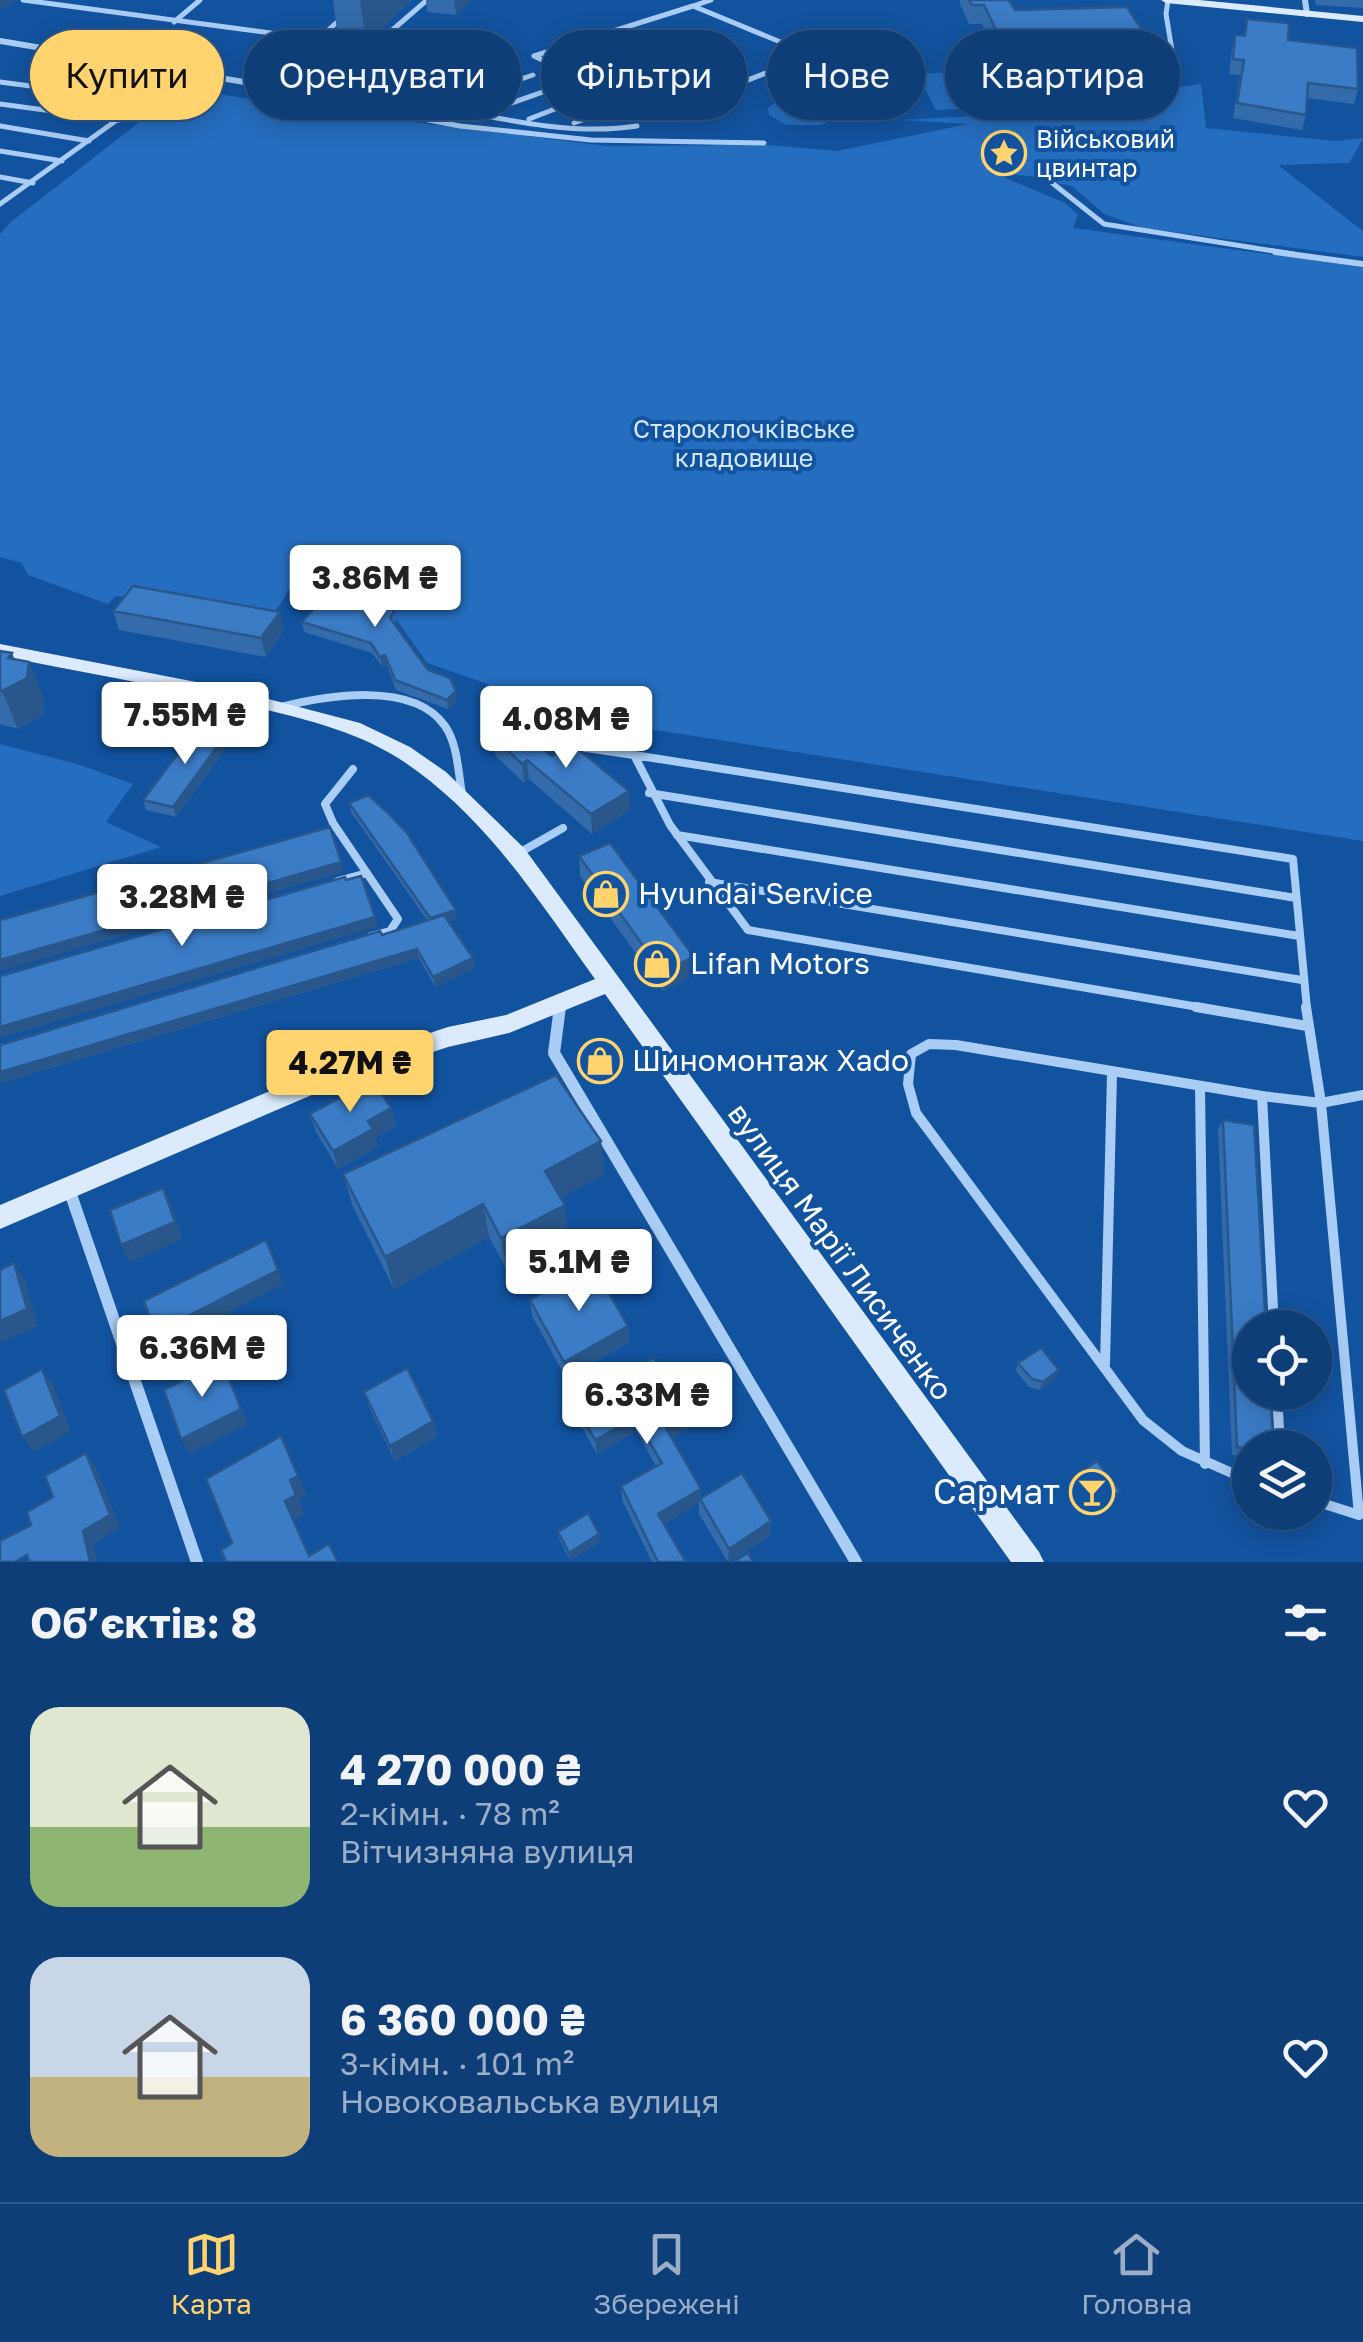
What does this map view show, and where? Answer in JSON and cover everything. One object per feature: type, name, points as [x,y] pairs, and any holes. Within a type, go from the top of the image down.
[{"type":"main road","points":[[1174,0],[1360,18]]},
{"type":"main road","name":"вулиця Марії Лисиченко","points":[[0,650],[280,707],[384,741],[426,768],[463,799],[517,854],[1029,1562]]},
{"type":"main road","points":[[0,1217],[335,1074],[448,1037],[509,1024],[608,983]]},
{"type":"street","points":[[1305,0],[1307,14]]},
{"type":"street","points":[[0,40],[30,45]]},
{"type":"street","points":[[560,1006],[554,1053],[856,1562]]},
{"type":"street","points":[[69,1188],[197,1562]]},
{"type":"lane","points":[[23,0],[244,31]]},
{"type":"lane","points":[[190,0],[200,0]]},
{"type":"lane","points":[[174,22],[200,0]]},
{"type":"lane","points":[[392,30],[427,0]]},
{"type":"lane","points":[[693,6],[812,55],[656,116],[534,56],[710,0]]},
{"type":"lane","points":[[1169,30],[1166,14],[1174,0]]},
{"type":"lane","points":[[329,30],[350,10]]},
{"type":"lane","points":[[521,79],[533,75]]},
{"type":"lane","points":[[0,82],[30,86]]},
{"type":"lane","points":[[0,104],[30,108]]},
{"type":"lane","points":[[527,119],[541,114]]},
{"type":"lane","points":[[521,118],[627,130],[637,126]]},
{"type":"lane","points":[[0,204],[119,120]]},
{"type":"lane","points":[[429,120],[591,140],[764,143]]},
{"type":"lane","points":[[570,125],[583,120]]},
{"type":"lane","points":[[0,126],[89,141]]},
{"type":"lane","points":[[0,151],[62,161]]},
{"type":"lane","points":[[0,178],[33,183]]},
{"type":"lane","points":[[1051,182],[1104,224],[1363,264]]},
{"type":"lane","points":[[280,707],[335,694],[366,692],[431,712],[443,722],[450,736],[463,799]]},
{"type":"lane","points":[[532,740],[1293,859],[1302,980],[1320,1102],[1360,1514],[1332,1506]]},
{"type":"lane","points":[[634,755],[649,793],[676,835],[748,930],[1307,1026]]},
{"type":"lane","points":[[352,942],[390,931],[398,919],[324,804],[353,769]]},
{"type":"lane","points":[[649,793],[1296,898]]},
{"type":"lane","points":[[517,854],[562,828]]},
{"type":"lane","points":[[676,835],[1299,936]]},
{"type":"lane","points":[[330,884],[367,873]]},
{"type":"lane","points":[[709,882],[1302,980]]},
{"type":"lane","points":[[1232,1474],[1205,1464],[1159,1435],[1000,1234],[916,1113],[906,1070],[911,1054],[929,1044],[956,1045],[1262,1096],[1320,1102],[1363,1095]]},
{"type":"lane","points":[[1104,1364],[1112,1074]]},
{"type":"lane","points":[[1200,1088],[1205,1464]]},
{"type":"lane","points":[[1262,1096],[1273,1310]]},
{"type":"green space","points":[[945,73],[945,110],[936,110],[925,89],[925,74]]},
{"type":"green space","name":"Староклочківське кладовище","points":[[1201,84],[1206,128],[1336,141],[1363,138],[1349,163],[1278,165],[1363,231],[1363,257],[1143,228],[1104,214],[1072,186],[1057,183],[1058,180],[989,171],[1065,203],[1078,215],[1073,228],[1363,267],[1363,841],[553,714],[558,699],[487,688],[488,684],[427,663],[356,562],[328,548],[310,557],[268,623],[116,596],[108,604],[28,575],[22,563],[0,557],[0,234],[142,120],[224,120],[224,95],[244,98],[244,120],[395,120],[607,146],[767,145],[837,151],[968,124],[901,120],[1180,120],[1180,87]]},
{"type":"green space","points":[[778,120],[832,120],[821,125],[786,125]]},
{"type":"green space","points":[[0,744],[77,764],[133,784],[106,822],[161,847],[0,896]]},
{"type":"building","points":[[969,0],[1009,0],[1015,10],[1127,7],[1142,30],[996,30],[984,5],[972,5]]},
{"type":"building","points":[[1247,19],[1289,23],[1288,40],[1357,48],[1358,89],[1308,83],[1306,115],[1237,103],[1244,60],[1233,59],[1235,35],[1245,36]]},
{"type":"building","points":[[351,567],[362,568],[394,612],[390,618],[428,670],[450,678],[456,691],[447,700],[395,680],[385,655],[380,657],[371,643],[302,622]]},
{"type":"building","points":[[133,586],[280,612],[261,638],[113,611]]},
{"type":"building","points":[[0,651],[12,653],[8,658],[29,662],[27,678],[2,691],[0,690]]},
{"type":"building","points":[[511,726],[552,756],[572,744],[629,791],[591,814],[527,760],[522,764],[493,736]]},
{"type":"building","points":[[198,727],[227,733],[173,807],[143,800]]},
{"type":"building","points":[[368,795],[407,833],[456,910],[430,918],[349,803]]},
{"type":"building","points":[[330,827],[341,862],[0,960],[0,920]]},
{"type":"building","points":[[610,843],[694,957],[662,972],[579,856]]},
{"type":"building","points":[[361,876],[375,917],[0,1027],[0,976],[345,877],[346,880]]},
{"type":"building","points":[[444,915],[473,958],[433,977],[417,949],[0,1072],[0,1045]]},
{"type":"building","points":[[556,1075],[601,1141],[545,1171],[565,1205],[501,1238],[483,1204],[385,1257],[343,1174]]},
{"type":"building","points":[[373,1080],[391,1108],[368,1121],[373,1129],[333,1151],[310,1114]]},
{"type":"building","points":[[1223,1120],[1254,1125],[1265,1310],[1232,1310],[1232,1330]]},
{"type":"building","points":[[163,1188],[175,1222],[121,1245],[110,1210]]},
{"type":"building","points":[[266,1240],[278,1270],[155,1333],[144,1301]]},
{"type":"building","points":[[14,1263],[27,1309],[0,1321],[0,1270]]},
{"type":"building","points":[[593,1266],[628,1326],[564,1362],[530,1300]]},
{"type":"building","points":[[1041,1348],[1059,1370],[1043,1382],[1032,1379],[1018,1363]]},
{"type":"building","points":[[654,1358],[688,1415],[666,1428],[701,1489],[658,1514],[686,1562],[658,1562],[621,1486],[662,1463],[635,1418],[595,1440],[575,1403]]},
{"type":"building","points":[[222,1361],[241,1409],[181,1439],[164,1390]]},
{"type":"building","points":[[407,1368],[433,1421],[390,1446],[364,1392]]},
{"type":"building","points":[[42,1369],[60,1416],[22,1437],[4,1390]]},
{"type":"building","points":[[1235,1410],[1271,1410],[1273,1430],[1236,1430]]},
{"type":"building","points":[[281,1436],[298,1476],[290,1480],[296,1495],[285,1501],[309,1556],[329,1544],[338,1562],[226,1562],[221,1550],[232,1543],[206,1479]]},
{"type":"building","points":[[86,1453],[110,1515],[83,1531],[90,1562],[29,1562],[27,1555],[15,1562],[0,1562],[0,1541],[31,1525],[27,1512],[53,1497],[45,1476]]},
{"type":"building","name":"Сармат","points":[[1097,1461],[1120,1491],[1095,1509],[1072,1478]]},
{"type":"building","points":[[742,1473],[771,1521],[729,1549],[700,1499]]},
{"type":"building","points":[[588,1513],[599,1534],[569,1553],[558,1532]]},
{"type":"building","points":[[748,1553],[753,1562],[733,1562]]},
{"type":"place","name":"Військовий цвинтар","points":[[1004,153]]},
{"type":"place","name":"Hyundai Service","points":[[606,894]]},
{"type":"place","name":"Lifan Motors","points":[[657,964]]},
{"type":"place","name":"Шиномонтаж Xado","points":[[600,1061]]},
{"type":"place","name":"Сармат","points":[[1092,1492]]}]
